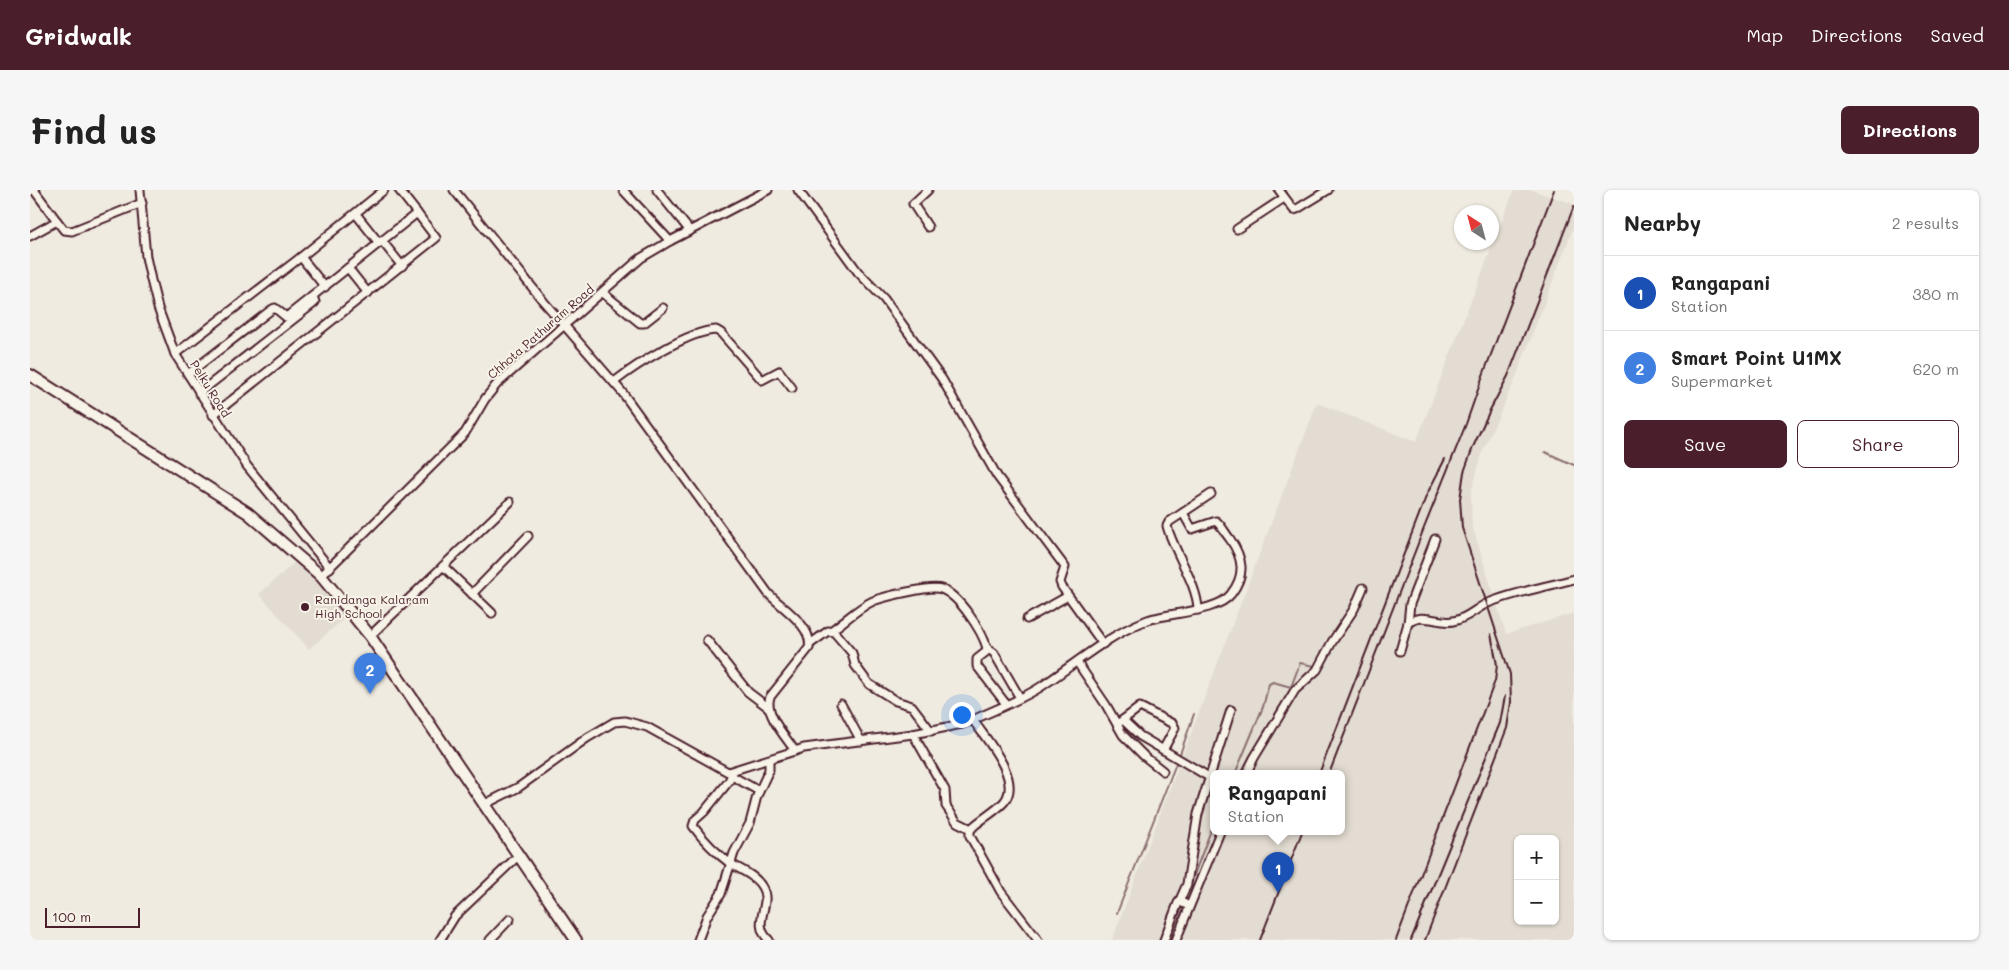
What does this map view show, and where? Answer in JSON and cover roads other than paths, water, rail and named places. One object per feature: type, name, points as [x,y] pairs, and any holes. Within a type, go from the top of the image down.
[{"type":"highway","points":[[30,375],[248,513],[321,576],[370,636],[576,940]]},
{"type":"street","points":[[34,190],[64,230],[72,231],[142,203]]},
{"type":"street","name":"Pelku Road","points":[[140,190],[146,257],[158,308],[175,354],[247,466],[330,568]]},
{"type":"street","points":[[175,354],[356,214],[384,190]]},
{"type":"street","points":[[213,415],[436,239],[398,190]]},
{"type":"street","points":[[454,190],[565,326],[614,382],[768,592],[798,620],[810,644]]},
{"type":"street","points":[[623,190],[670,241]]},
{"type":"street","points":[[657,190],[690,231]]},
{"type":"street","name":"Chhota Pathuram Road","points":[[321,576],[465,433],[485,399],[497,384],[642,258],[670,241],[768,190]]},
{"type":"street","points":[[798,190],[858,272],[884,299],[951,392],[997,476],[1062,563],[1065,571],[1060,582],[1103,644]]},
{"type":"street","points":[[928,190],[913,204],[928,227]]},
{"type":"street","points":[[1279,190],[1294,210],[1297,210],[1328,190]]},
{"type":"street","points":[[1237,229],[1284,198]]},
{"type":"street","points":[[188,374],[271,310],[275,308],[286,317],[417,213]]},
{"type":"street","points":[[356,214],[402,266]]},
{"type":"street","points":[[30,236],[57,221]]},
{"type":"street","points":[[301,257],[325,286]]},
{"type":"street","points":[[348,268],[368,293]]},
{"type":"street","points":[[603,293],[640,323],[644,323],[662,308]]},
{"type":"street","points":[[199,393],[314,304],[312,296]]},
{"type":"street","points":[[614,382],[634,367],[682,340],[716,330],[721,333],[762,380],[779,372],[792,388]]},
{"type":"street","points":[[1198,610],[1191,584],[1167,526],[1211,494]]},
{"type":"street","points":[[370,636],[510,502]]},
{"type":"street","points":[[769,940],[760,928],[765,899],[763,888],[705,842],[693,826],[693,823],[704,812],[733,774],[795,751],[913,734],[962,724],[1040,687],[1103,644],[1146,620],[1164,614],[1198,610],[1223,601],[1230,596],[1240,579],[1242,564],[1237,550],[1219,523],[1212,521],[1192,529],[1183,513]]},
{"type":"street","points":[[472,594],[528,536]]},
{"type":"street","points":[[1400,652],[1408,623],[1410,604],[1435,539]]},
{"type":"street","points":[[443,566],[492,613]]},
{"type":"street","points":[[1408,623],[1413,619],[1425,618],[1453,621],[1468,616],[1487,604],[1574,579]]},
{"type":"street","points":[[769,708],[770,697],[809,648],[810,644],[872,602],[904,593],[939,588],[966,610],[987,648],[994,653],[1020,698]]},
{"type":"street","points":[[1248,770],[1296,690],[1317,670],[1332,642],[1354,609],[1363,588]]},
{"type":"street","points":[[1027,619],[1068,596]]},
{"type":"street","points":[[832,630],[852,653],[855,665],[869,684],[896,701],[912,706],[931,731]]},
{"type":"street","points":[[707,640],[748,692],[769,708],[795,751]]},
{"type":"street","points":[[987,648],[977,659],[977,666],[1006,704]]},
{"type":"street","points":[[1077,662],[1120,722],[1209,777]]},
{"type":"street","points":[[841,704],[861,741]]},
{"type":"street","points":[[1120,722],[1140,707],[1173,724],[1175,728],[1163,750]]},
{"type":"street","points":[[1211,770],[1231,710]]},
{"type":"street","points":[[973,720],[1007,772],[1009,782],[1008,793],[1004,802],[971,829],[970,836],[996,884],[1035,935]]},
{"type":"street","points":[[483,805],[519,787],[587,738],[614,722],[625,721],[646,727],[724,771],[733,774],[760,791]]},
{"type":"street","points":[[1120,722],[1120,732],[1144,756],[1163,771]]},
{"type":"street","points":[[913,734],[945,790],[946,806],[957,822],[971,829]]},
{"type":"street","points":[[698,940],[707,916],[721,894],[730,863],[750,823],[768,770],[769,760]]},
{"type":"street","points":[[1176,940],[1196,825],[1210,774]]},
{"type":"street","points":[[1164,940],[1218,835]]},
{"type":"street","points":[[440,940],[455,916],[518,856]]},
{"type":"street","points":[[490,940],[510,919]]},
{"type":"waterway","points":[[1545,452],[1574,465]]},
{"type":"waterway","points":[[1237,770],[1263,707],[1269,684],[1273,682],[1291,687],[1300,663],[1314,666]]},
{"type":"waterway","points":[[1179,757],[1194,714]]},
{"type":"waterway","points":[[1117,913],[1177,761]]},
{"type":"waterway","points":[[1169,940],[1210,833]]},
{"type":"railway","points":[[1331,770],[1466,424],[1554,190]]},
{"type":"railway","points":[[1425,940],[1507,728],[1511,702],[1510,674],[1462,528],[1460,499],[1464,472],[1473,447],[1508,376],[1574,206]]},
{"type":"railway","points":[[1321,770],[1427,494],[1445,459]]},
{"type":"railway","points":[[1396,940],[1495,681],[1497,665],[1491,634]]},
{"type":"railway","points":[[1411,940],[1500,723],[1505,696]]},
{"type":"railway","points":[[1260,940],[1301,835]]},
{"type":"place","name":"Ranidanga Kalaram High School","points":[[305,607]]},
{"type":"place","name":"Smart Point U1MX","points":[[370,694]]},
{"type":"place","name":"Rangapani","points":[[1278,893]]}]
